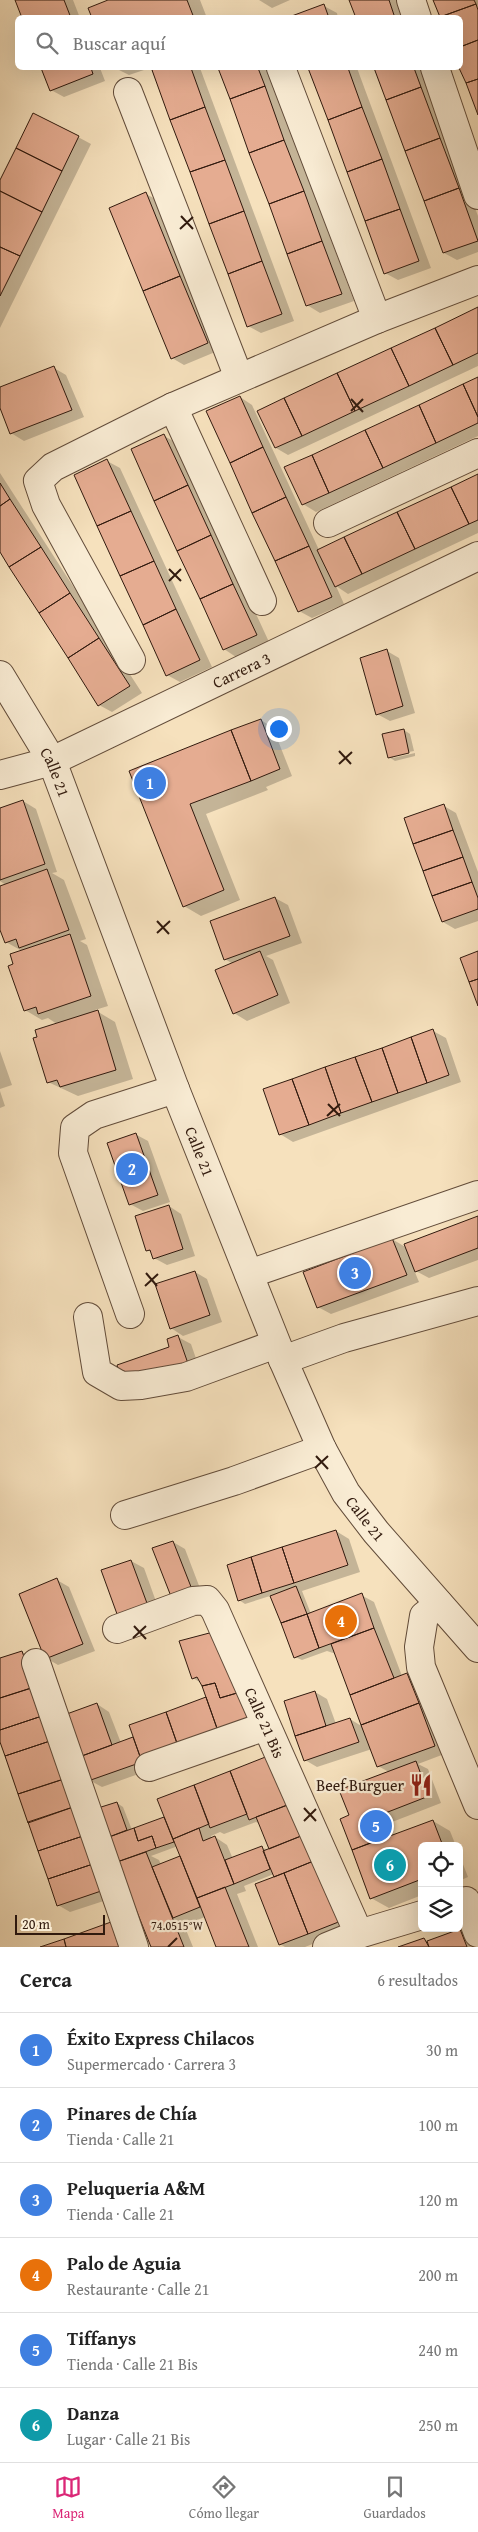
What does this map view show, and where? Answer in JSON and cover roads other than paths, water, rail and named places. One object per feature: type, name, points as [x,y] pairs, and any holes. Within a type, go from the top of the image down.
[{"type":"street","points":[[412,0],[417,15]]},
{"type":"street","points":[[282,70],[377,320]]},
{"type":"street","points":[[435,70],[478,195]]},
{"type":"street","points":[[128,92],[240,378]]},
{"type":"street","points":[[130,660],[46,505],[38,481],[53,468],[172,407],[377,320],[478,280]]},
{"type":"street","points":[[172,407],[262,601]]},
{"type":"street","points":[[328,523],[478,453]]},
{"type":"street","name":"Carrera 3","points":[[0,775],[52,761],[478,556]]},
{"type":"street","name":"Calle 21","points":[[0,675],[52,761],[175,1089],[280,1352],[322,1449],[346,1493],[376,1532],[478,1648]]},
{"type":"street","points":[[130,1314],[73,1153],[75,1128],[94,1115],[175,1089]]},
{"type":"street","points":[[249,1274],[478,1195]]},
{"type":"street","points":[[88,1317],[97,1372],[121,1386],[141,1385],[186,1377],[280,1352],[344,1338],[478,1301]]},
{"type":"street","points":[[125,1515],[234,1481],[322,1449]]},
{"type":"street","name":"Calle 21 Bis","points":[[117,1628],[193,1601],[207,1600],[215,1610],[359,1934]]},
{"type":"street","points":[[439,1604],[424,1616],[419,1647],[421,1667],[478,1804]]},
{"type":"street","points":[[36,1663],[134,1947]]},
{"type":"street","points":[[149,1767],[266,1726]]},
{"type":"street","points":[[468,1900],[478,1933]]},
{"type":"street","points":[[327,1947],[359,1934],[418,1916]]},
{"type":"place","name":"Éxito Express Chilacos","points":[[150,783]]},
{"type":"place","name":"Pinares de Chía","points":[[132,1169]]},
{"type":"place","name":"Peluqueria A&M","points":[[355,1273]]},
{"type":"place","name":"Palo de Aguia","points":[[341,1621]]},
{"type":"place","name":"Beef Burguer","points":[[421,1785]]},
{"type":"place","name":"Tiffanys","points":[[376,1826]]},
{"type":"place","name":"Danza","points":[[390,1865]]}]
